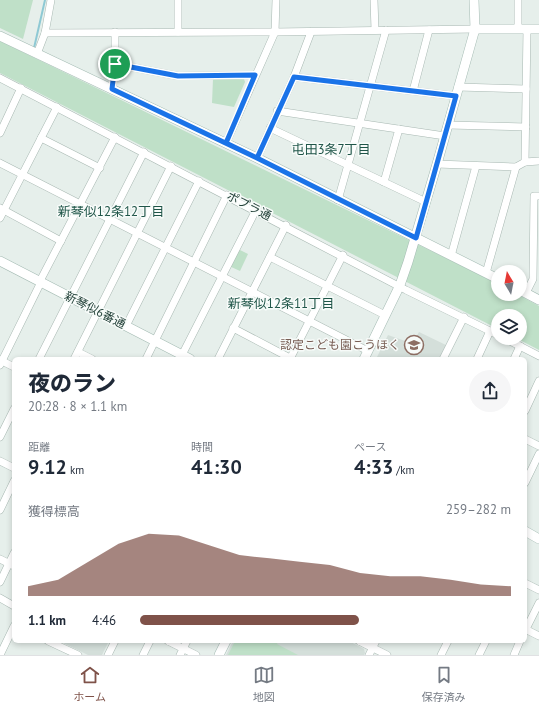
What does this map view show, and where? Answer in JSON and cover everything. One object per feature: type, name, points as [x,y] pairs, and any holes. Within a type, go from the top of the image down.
[{"type":"street","points":[[37,54],[45,33],[51,0]]},
{"type":"street","points":[[178,0],[178,32]]},
{"type":"street","points":[[226,143],[275,32],[276,0]]},
{"type":"street","points":[[374,0],[375,30]]},
{"type":"street","points":[[0,163],[309,322],[366,355],[400,285],[416,238],[438,164],[474,29],[474,0]]},
{"type":"street","points":[[518,0],[522,29],[526,89],[525,162]]},
{"type":"street","points":[[45,33],[539,29]]},
{"type":"street","points":[[338,200],[386,30]]},
{"type":"street","points":[[413,91],[430,30]]},
{"type":"street","points":[[112,89],[115,64],[115,32]]},
{"type":"street","points":[[257,158],[277,111],[294,77],[311,32]]},
{"type":"street","points":[[0,36],[257,158],[491,276]]},
{"type":"street","points":[[115,64],[178,76],[255,75]]},
{"type":"street","points":[[294,77],[413,91],[457,92],[526,89]]},
{"type":"street","name":"ポプラ通","points":[[0,78],[490,331]]},
{"type":"street","points":[[0,133],[21,88]]},
{"type":"street","points":[[0,218],[2,209],[23,174],[57,107]]},
{"type":"street","points":[[277,111],[445,136]]},
{"type":"street","points":[[448,125],[526,127]]},
{"type":"street","points":[[270,128],[426,202]]},
{"type":"street","points":[[384,182],[399,129]]},
{"type":"street","points":[[12,366],[1,362],[115,137]]},
{"type":"street","points":[[41,138],[100,168]]},
{"type":"street","points":[[40,357],[69,296],[144,152]]},
{"type":"street","points":[[438,164],[516,167],[525,162],[539,161]]},
{"type":"street","points":[[75,357],[171,166]]},
{"type":"street","points":[[451,256],[476,166]]},
{"type":"street","points":[[486,273],[516,167]]},
{"type":"street","points":[[126,326],[199,180]]},
{"type":"street","points":[[147,357],[227,195]]},
{"type":"street","points":[[527,288],[536,280],[534,196],[539,196]]},
{"type":"street","points":[[2,209],[61,241]]},
{"type":"street","points":[[186,357],[222,277],[256,210]]},
{"type":"street","points":[[219,357],[286,225]]},
{"type":"street","points":[[292,357],[343,255]]},
{"type":"street","points":[[270,256],[385,315]]},
{"type":"street","name":"新琴似6番通","points":[[0,261],[186,357]]},
{"type":"street","points":[[527,294],[539,300]]},
{"type":"street","points":[[444,357],[464,318]]},
{"type":"street","points":[[233,328],[287,357]]},
{"type":"street","points":[[478,357],[490,331]]},
{"type":"street","points":[[515,357],[520,346],[539,356]]},
{"type":"street","points":[[78,352],[88,357]]},
{"type":"street","points":[[527,407],[539,382]]},
{"type":"street","points":[[0,437],[12,413]]},
{"type":"street","points":[[527,440],[539,446]]},
{"type":"street","points":[[527,479],[539,454]]},
{"type":"street","points":[[0,461],[12,467]]},
{"type":"street","points":[[0,510],[12,485]]},
{"type":"street","points":[[527,532],[539,539]]},
{"type":"street","points":[[0,559],[11,565],[0,582]]},
{"type":"street","points":[[527,584],[539,590]]},
{"type":"street","points":[[0,598],[12,605]]},
{"type":"street","points":[[527,626],[539,603]]},
{"type":"street","points":[[0,655],[12,630]]},
{"type":"street","points":[[527,631],[539,636]]},
{"type":"street","points":[[52,643],[78,655]]},
{"type":"street","points":[[108,655],[114,643]]},
{"type":"street","points":[[143,655],[149,643]]},
{"type":"street","points":[[170,643],[181,652],[196,655]]},
{"type":"street","points":[[220,655],[225,643]]},
{"type":"street","points":[[441,655],[447,643]]},
{"type":"street","points":[[479,655],[485,643]]},
{"type":"street","points":[[514,655],[519,643]]},
{"type":"street","points":[[369,655],[374,644],[387,655]]},
{"type":"shaded area","name":"認定こども園こうほく","points":[[419,332],[448,346],[442,357],[377,357],[388,335],[413,343]]},
{"type":"shaded area","points":[[63,643],[108,643],[102,655],[88,655]]},
{"type":"shaded area","points":[[232,643],[353,643],[364,649],[365,653],[364,655],[226,655]]},
{"type":"green space","points":[[0,0],[33,0],[23,39],[0,28]]},
{"type":"green space","points":[[0,41],[491,280],[491,301],[527,301],[527,299],[539,306],[539,350],[527,344],[527,309],[491,309],[491,325],[0,73]]},
{"type":"green space","points":[[213,79],[244,79],[245,82],[234,107],[212,103]]},
{"type":"green space","points":[[238,249],[248,254],[240,271],[229,266]]},
{"type":"green space","points":[[234,643],[278,643],[298,655],[228,655]]},
{"type":"waterway","points":[[34,48],[45,0]]},
{"type":"place","name":"認定こども園こうほく","points":[[414,345]]},
{"type":"district","name":"屯田3条7丁目","points":[[331,149]]},
{"type":"district","name":"新琴似12条12丁目","points":[[111,211]]},
{"type":"district","name":"新琴似12条11丁目","points":[[281,303]]},
{"type":"route","points":[[115,64],[112,89],[257,158],[416,238],[456,96],[294,77],[277,111],[257,158],[226,143],[255,75],[178,76],[115,64]]}]
